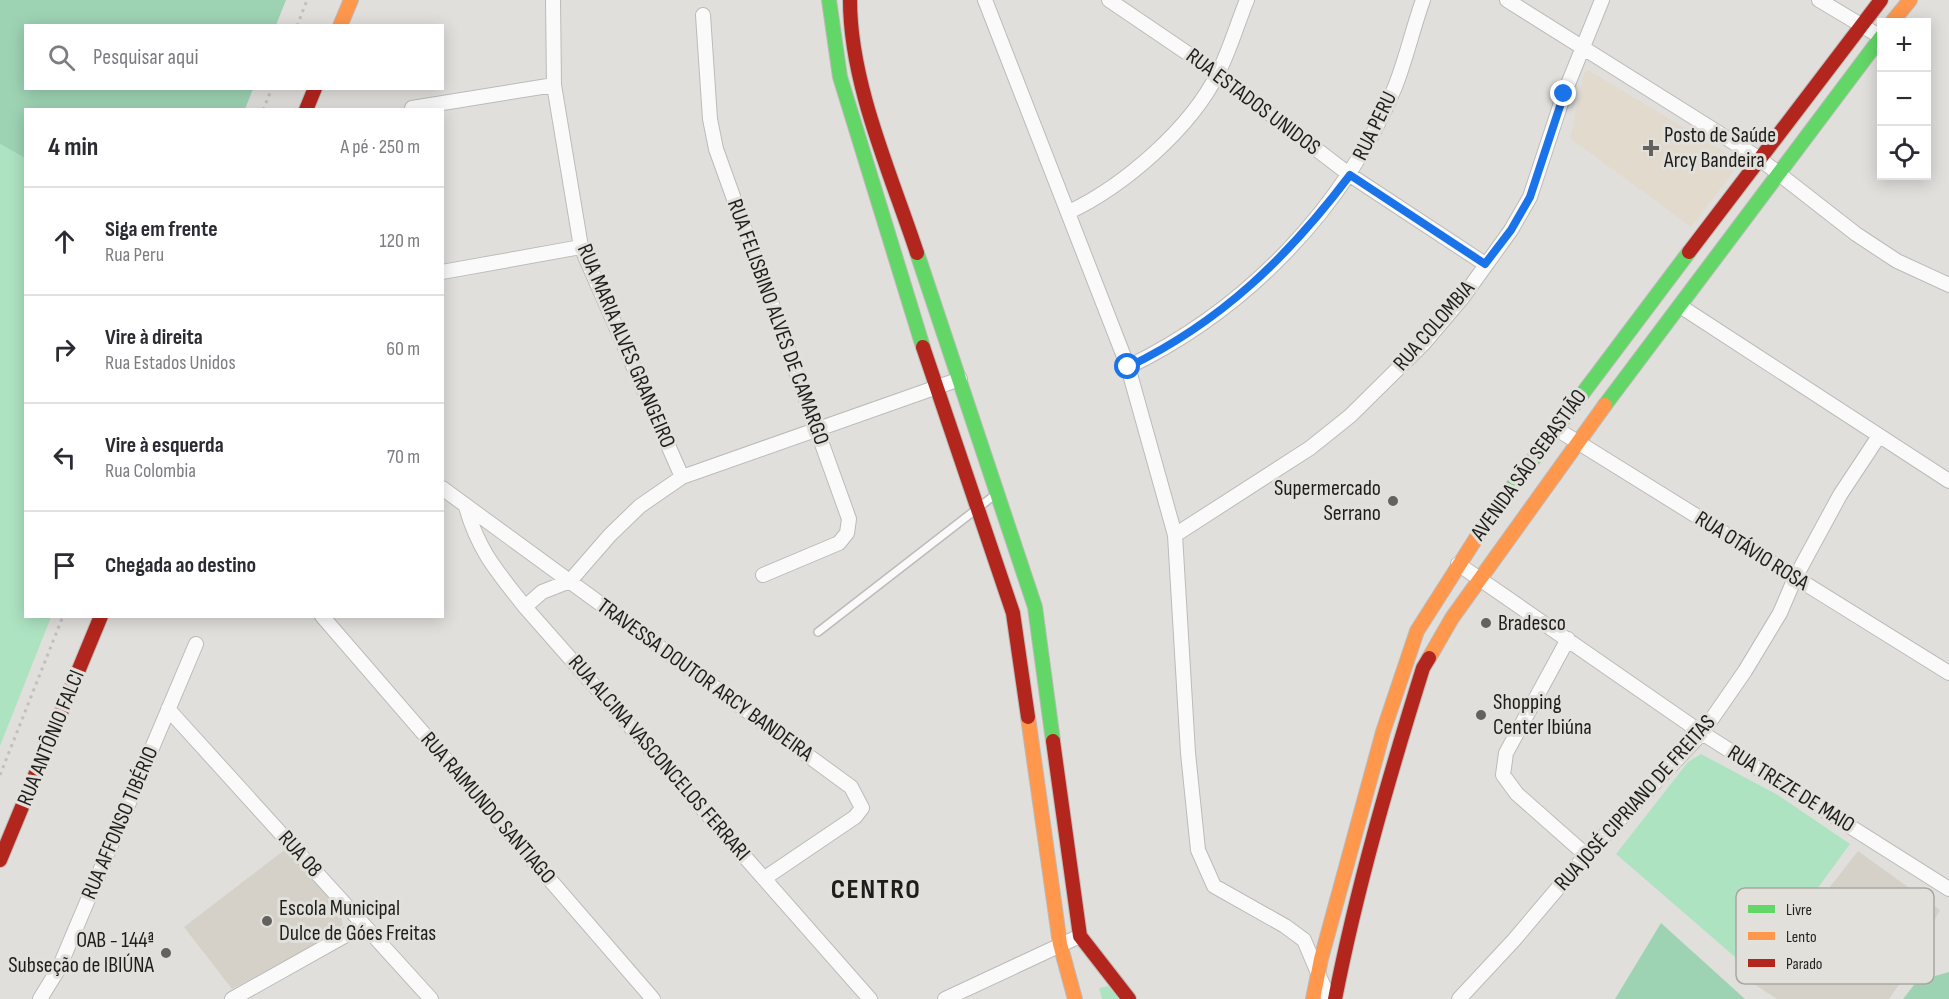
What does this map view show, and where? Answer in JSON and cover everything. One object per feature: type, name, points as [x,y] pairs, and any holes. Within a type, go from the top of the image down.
[{"type":"main road","points":[[341,24],[351,0]]},
{"type":"main road","points":[[829,0],[840,78],[934,387],[978,507],[1013,613],[1060,944],[1075,999]]},
{"type":"main road","points":[[850,0],[850,22],[862,88],[1035,607],[1080,936],[1129,999]]},
{"type":"main road","name":"AVENIDA SÃO SEBASTIÃO","points":[[1313,999],[1383,732],[1417,632],[1458,564],[1555,428],[1881,0]]},
{"type":"main road","points":[[1895,18],[1910,0]]},
{"type":"main road","name":"AVENIDA SÃO SEBASTIÃO","points":[[1335,999],[1351,919],[1389,776],[1423,668],[1437,642],[1480,578],[1635,363],[1877,42]]},
{"type":"main road","points":[[307,108],[314,90]]},
{"type":"main road","points":[[1616,350],[1635,363]]},
{"type":"main road","points":[[1013,613],[1035,607]]},
{"type":"main road","name":"RUA ANTÔNIO FALCI","points":[[0,860],[100,618]]},
{"type":"main road","points":[[1417,632],[1437,642]]},
{"type":"street","name":"RUA MARIA ALVES GRANGEIRO","points":[[553,0],[554,85],[581,247],[682,477]]},
{"type":"street","points":[[985,0],[1128,367],[1175,535],[1188,753],[1198,850],[1214,886],[1285,926],[1304,940],[1312,954],[1317,978],[1329,999]]},
{"type":"street","name":"RUA ESTADOS UNIDOS","points":[[1109,0],[1218,74],[1350,175],[1485,264]]},
{"type":"street","points":[[1069,212],[1097,199],[1172,135],[1196,107],[1218,74],[1246,0]]},
{"type":"street","name":"RUA PERU","points":[[1128,367],[1171,346],[1210,320],[1249,288],[1317,218],[1350,175],[1395,86],[1423,0]]},
{"type":"street","points":[[1508,0],[1760,159],[1856,234],[1897,261],[1949,285]]},
{"type":"street","name":"RUA COLOMBIA","points":[[1175,535],[1310,448],[1350,416],[1424,343],[1463,297],[1511,230],[1530,197],[1583,46],[1602,0]]},
{"type":"street","points":[[1819,0],[1877,35]]},
{"type":"street","name":"RUA FELISBINO ALVES DE CAMARGO","points":[[703,15],[710,119],[716,149],[849,519],[847,533],[838,543],[764,575]]},
{"type":"street","points":[[412,108],[554,85]]},
{"type":"street","points":[[444,272],[581,247]]},
{"type":"street","points":[[1680,306],[1949,481]]},
{"type":"street","points":[[525,607],[542,592],[570,581],[610,535],[640,506],[682,477],[960,379]]},
{"type":"street","name":"RUA OTÁVIO ROSA","points":[[1555,428],[1949,673]]},
{"type":"street","name":"RUA JOSÉ CIPRIANO DE FREITAS","points":[[1458,999],[1514,940],[1586,855],[1702,733],[1745,671],[1780,612],[1795,578],[1840,495],[1879,436]]},
{"type":"street","name":"TRAVESSA DOUTOR ARCY BANDEIRA","points":[[444,490],[851,787],[860,799],[862,808],[855,817],[765,878]]},
{"type":"street","name":"RUA ALCINA VASCONCELOS FERRARI","points":[[466,507],[474,534],[484,554],[525,607],[870,999]]},
{"type":"street","name":"RUA TREZE DE MAIO","points":[[1458,564],[1702,733],[1949,889]]},
{"type":"street","name":"RUA RAIMUNDO SANTIAGO","points":[[324,618],[653,999]]},
{"type":"street","points":[[1568,639],[1506,753],[1503,775],[1517,794],[1586,855]]},
{"type":"street","name":"RUA AFFONSO TIBÉRIO","points":[[40,999],[59,968],[196,644]]},
{"type":"street","name":"RUA 08","points":[[168,709],[432,999]]},
{"type":"street","points":[[232,999],[364,925]]},
{"type":"street","points":[[945,999],[1080,936]]},
{"type":"lane","points":[[818,632],[998,493]]},
{"type":"path","points":[[298,24],[307,0]]},
{"type":"path","points":[[264,108],[271,90]]},
{"type":"path","points":[[0,775],[62,618]]},
{"type":"shaded area","name":"Posto de Saúde Arcy Bandeira","points":[[1588,70],[1736,159],[1734,171],[1691,227],[1570,138],[1584,74]]},
{"type":"shaded area","name":"Escola Municipal Dulce de Góes Freitas","points":[[287,848],[339,908],[343,925],[321,941],[232,989],[184,927]]},
{"type":"shaded area","points":[[1858,851],[1909,888],[1829,888]]},
{"type":"shaded area","points":[[1934,906],[1940,910],[1934,921]]},
{"type":"shaded area","points":[[1754,984],[1899,984],[1889,999],[1777,999]]},
{"type":"green space","points":[[0,0],[286,0],[276,24],[24,24],[24,90],[253,90],[245,108],[24,108],[24,157],[0,144]]},
{"type":"green space","points":[[0,144],[24,157],[24,618],[51,618],[0,746]]},
{"type":"green space","points":[[1701,754],[1778,795],[1850,844],[1818,888],[1736,888],[1736,958],[1616,854],[1688,762]]},
{"type":"green space","points":[[1661,923],[1745,999],[1615,999]]},
{"type":"green space","points":[[1949,972],[1949,999],[1903,999],[1915,984],[1934,984],[1934,976]]},
{"type":"green space","points":[[1108,986],[1120,999],[1102,999],[1099,988]]},
{"type":"traffic: fast","points":[[829,0],[840,77],[923,347]]},
{"type":"traffic: fast","points":[[1605,405],[1877,43]]},
{"type":"traffic: fast","points":[[1489,518],[1689,252]]},
{"type":"traffic: fast","points":[[917,253],[1035,607],[1053,741]]},
{"type":"traffic: slow","points":[[341,24],[351,0]]},
{"type":"traffic: slow","points":[[1895,18],[1910,0]]},
{"type":"traffic: slow","points":[[1429,658],[1452,618],[1605,405]]},
{"type":"traffic: slow","points":[[1313,999],[1321,959],[1383,732],[1417,631],[1489,518]]},
{"type":"traffic: slow","points":[[1028,717],[1060,944],[1075,999]]},
{"type":"traffic: jam","points":[[850,0],[852,32],[864,96],[917,253]]},
{"type":"traffic: jam","points":[[1689,252],[1881,0]]},
{"type":"traffic: jam","points":[[307,108],[314,90]]},
{"type":"traffic: jam","points":[[923,347],[1013,613],[1028,717]]},
{"type":"traffic: jam","points":[[0,860],[100,618]]},
{"type":"traffic: jam","points":[[1335,999],[1374,832],[1423,668],[1429,658]]},
{"type":"traffic: jam","points":[[1053,741],[1080,936],[1129,999]]},
{"type":"place","name":"Posto de Saúde Arcy Bandeira","points":[[1651,148]]},
{"type":"place","name":"Supermercado Serrano","points":[[1393,501]]},
{"type":"place","name":"Bradesco","points":[[1486,623]]},
{"type":"place","name":"Shopping Center Ibiúna","points":[[1481,715]]},
{"type":"place","name":"Escola Municipal Dulce de Góes Freitas","points":[[267,921]]},
{"type":"place","name":"OAB - 144ª Subseção de IBIÚNA","points":[[166,953]]},
{"type":"district","name":"CENTRO","points":[[876,889]]},
{"type":"route","points":[[1128,367],[1171,346],[1210,320],[1249,288],[1317,218],[1350,175],[1485,264],[1511,230],[1530,197],[1564,94]]}]
